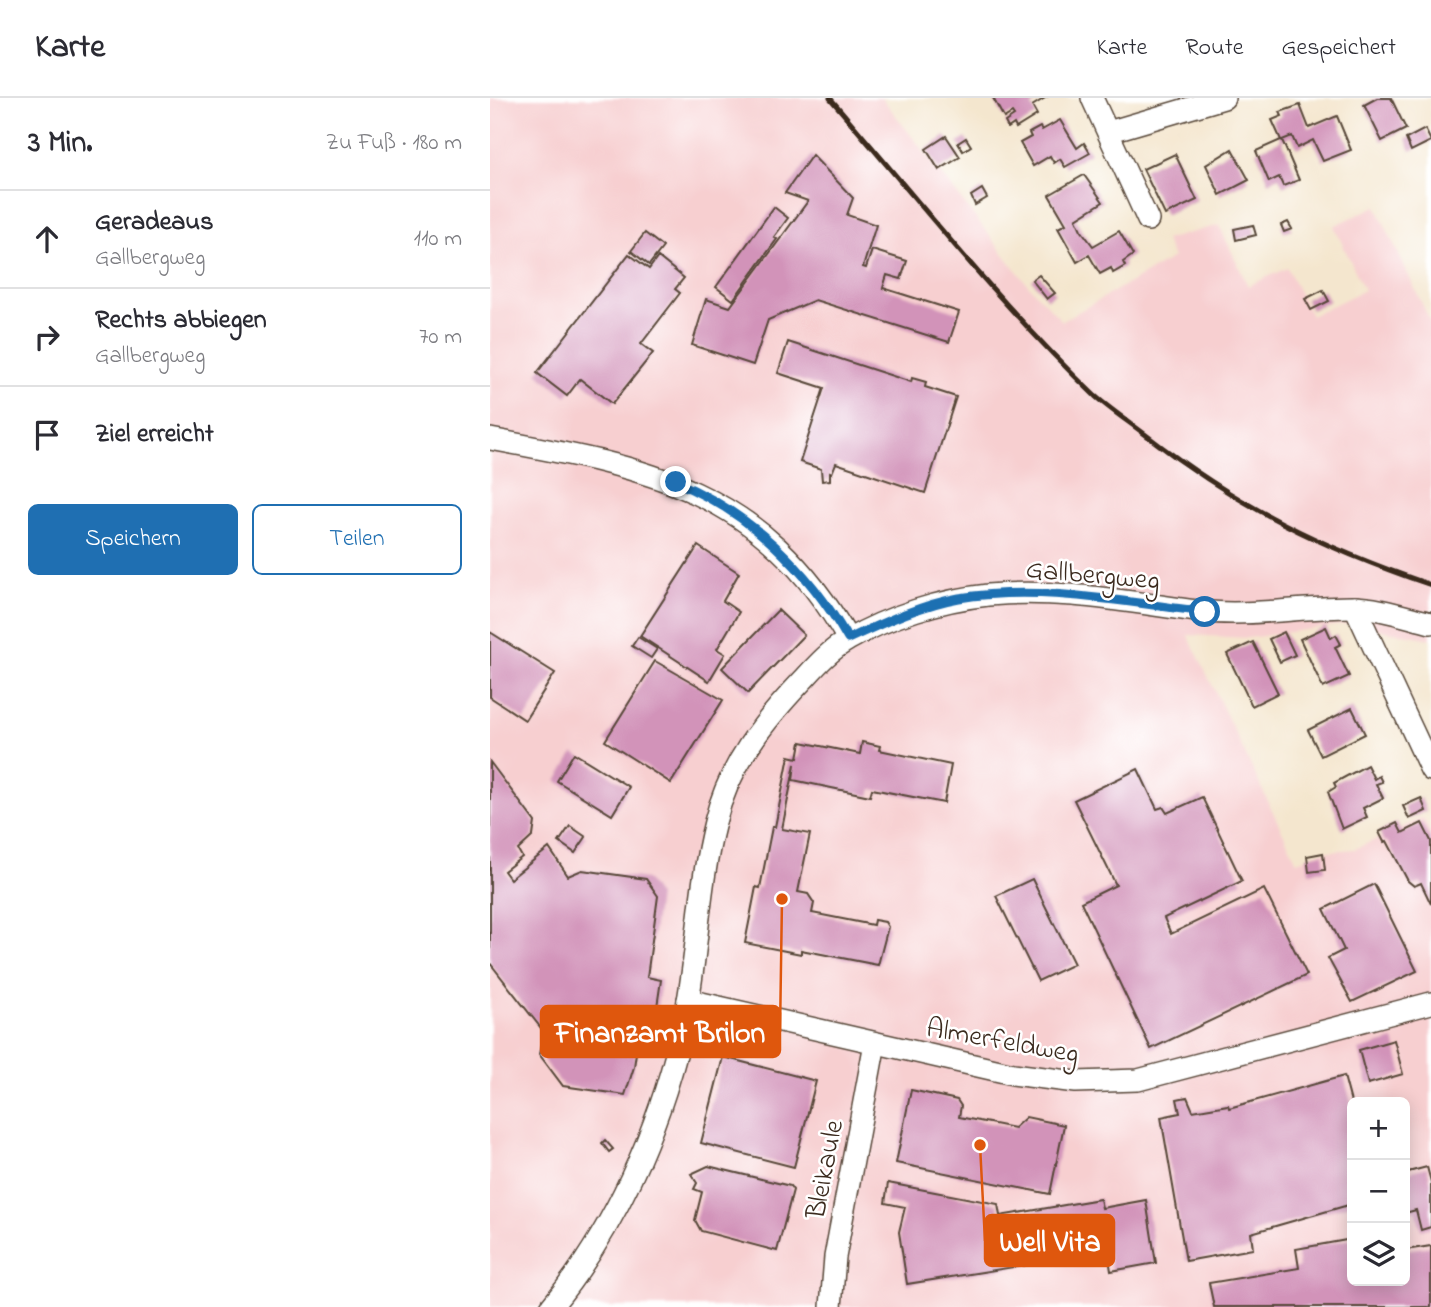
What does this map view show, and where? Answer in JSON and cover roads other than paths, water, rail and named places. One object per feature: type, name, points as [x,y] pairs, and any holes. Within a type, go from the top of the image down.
[{"type":"street","points":[[1092,98],[1148,220]]},
{"type":"street","points":[[1108,132],[1224,98]]},
{"type":"street","points":[[490,439],[605,461],[699,492],[737,514],[782,553],[818,594],[848,639],[818,664],[763,723],[729,782],[711,840],[688,1000],[673,1066],[629,1177],[593,1252],[551,1307]]},
{"type":"street","name":"Gallbergweg","points":[[848,639],[928,607],[991,595],[1057,594],[1205,612],[1258,613],[1355,607],[1431,623]]},
{"type":"street","points":[[1355,607],[1431,770]]},
{"type":"street","name":"Almerfeldweg","points":[[688,1000],[1013,1074],[1108,1082],[1138,1080],[1431,1003]]},
{"type":"street","name":"Bleikaule","points":[[831,1307],[835,1257],[875,1043]]},
{"type":"railway","points":[[830,98],[1025,325],[1101,401],[1180,461],[1282,523],[1353,556],[1431,585]]},
{"type":"place","name":"Finanzamt Brilon","points":[[782,899]]},
{"type":"place","name":"Well Vita","points":[[980,1145]]}]
